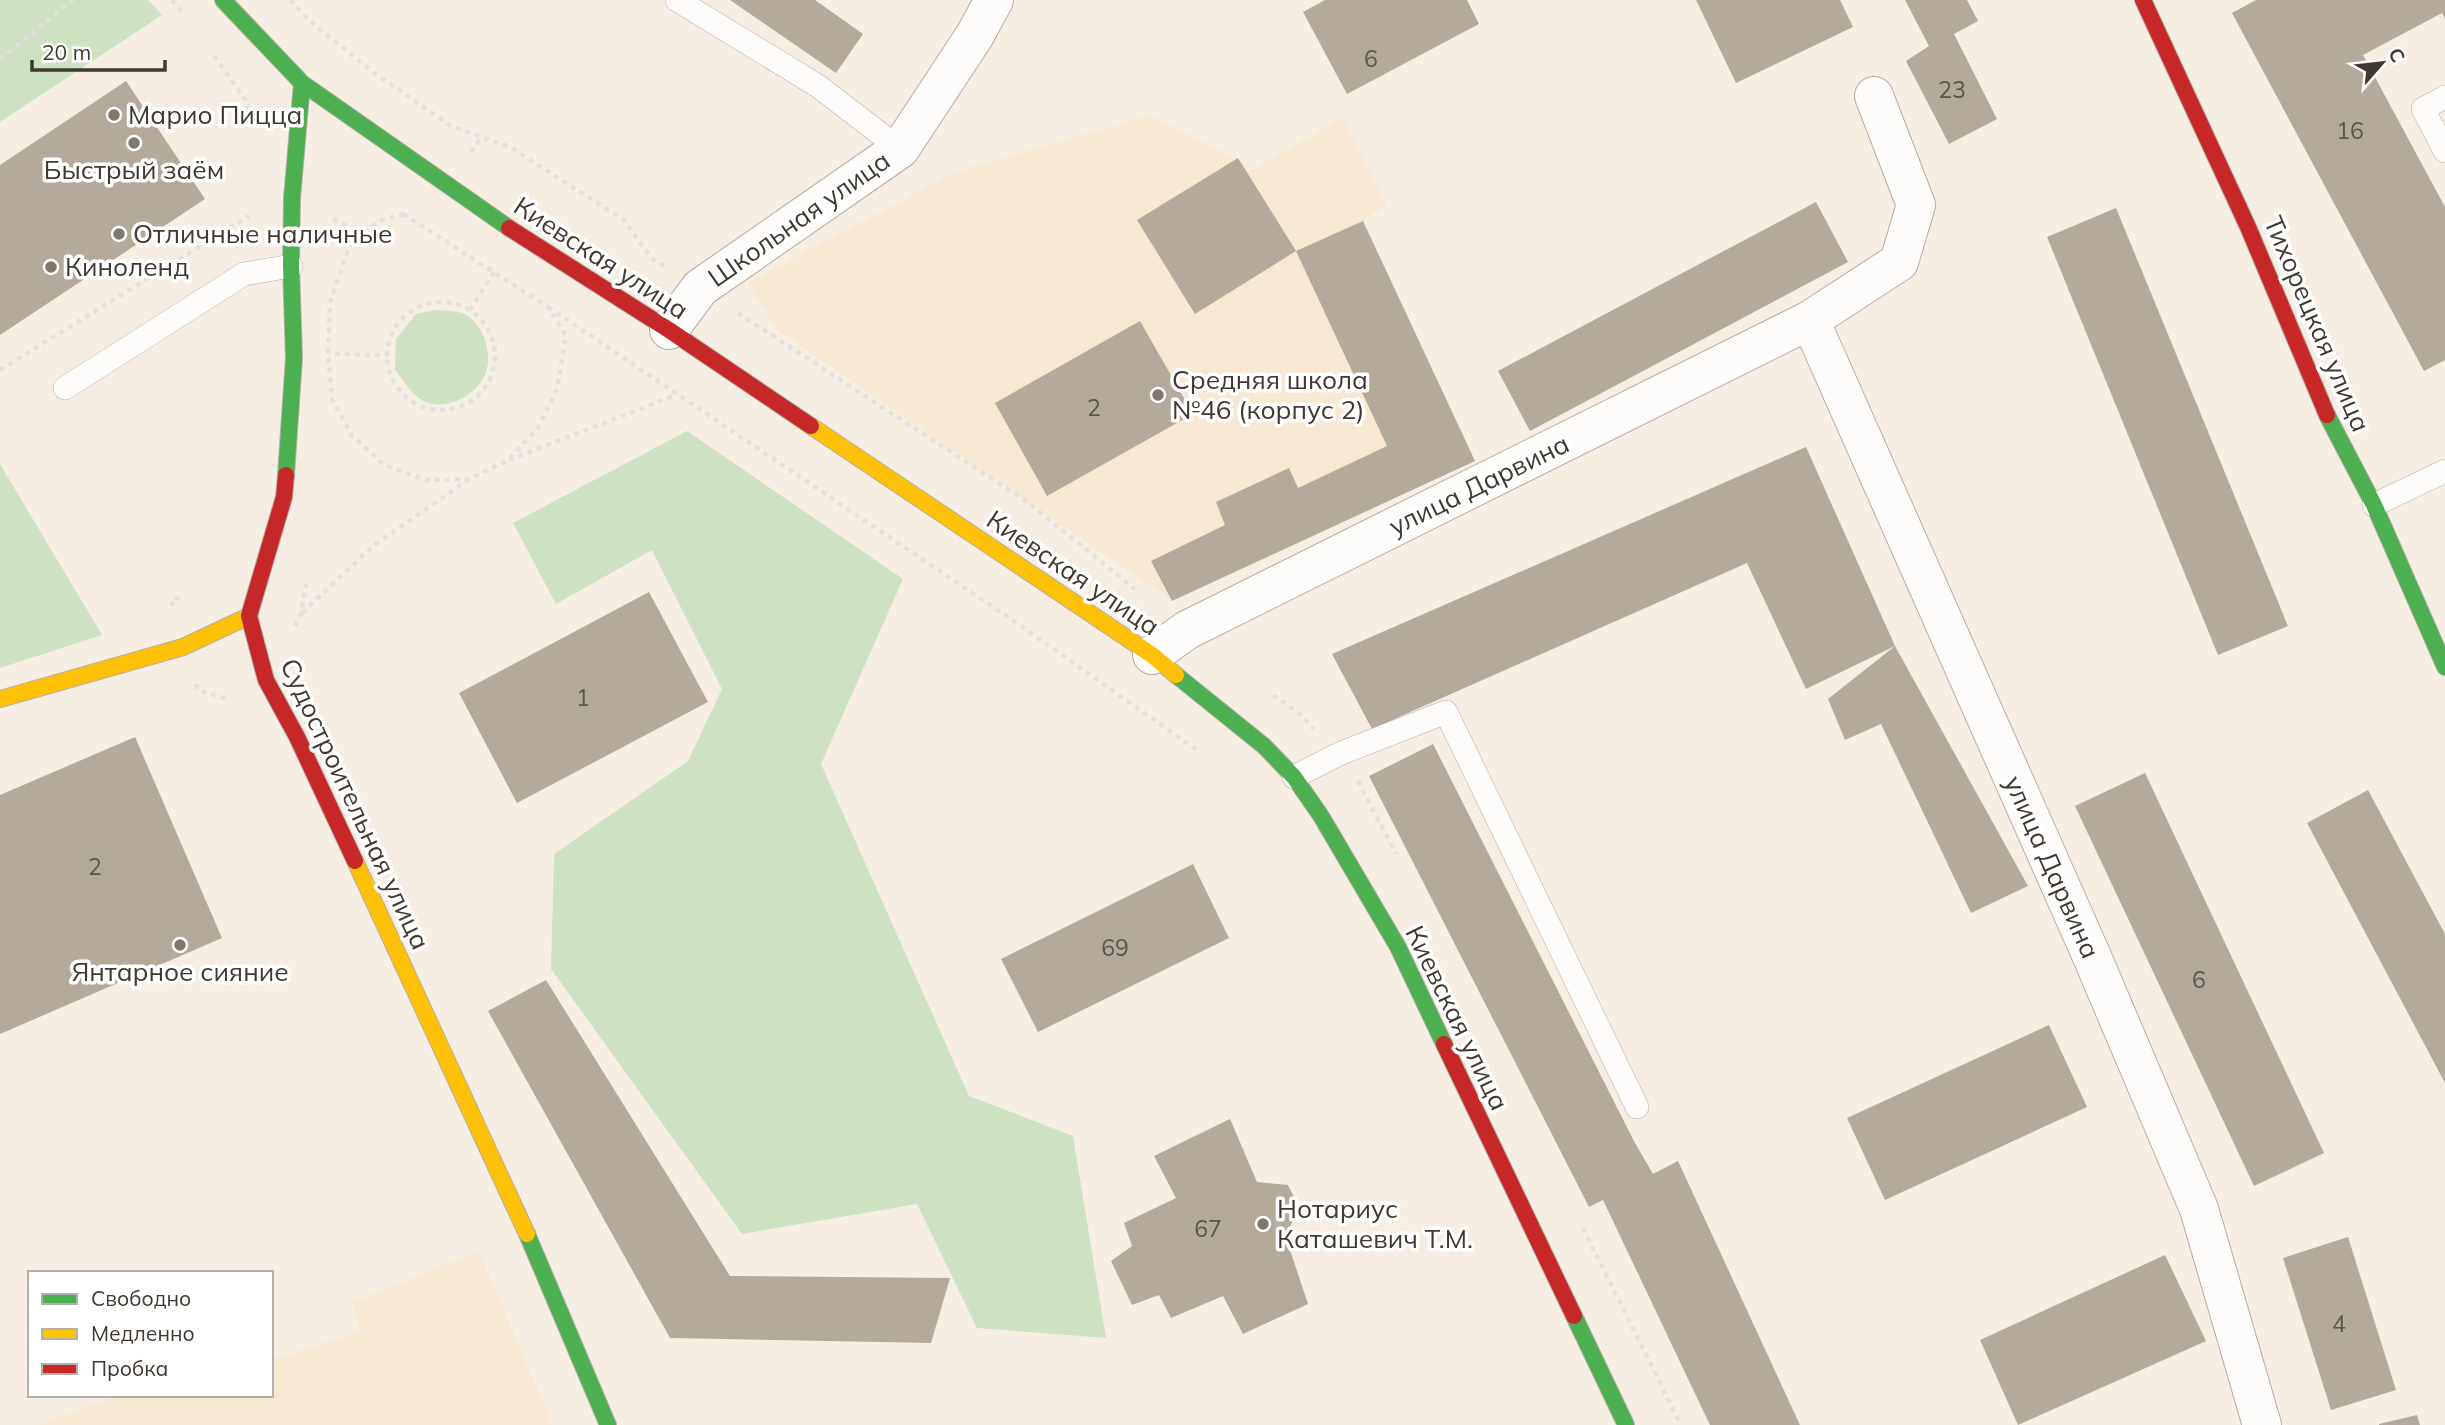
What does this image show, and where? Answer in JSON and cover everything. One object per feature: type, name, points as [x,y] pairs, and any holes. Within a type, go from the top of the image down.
[{"type":"main road","name":"Киевская улица","points":[[223,0],[302,83],[483,211],[669,330],[1152,655],[1264,746],[1294,777],[1321,816],[1398,947],[1626,1425]]},
{"type":"main road","name":"Тихорецкая улица","points":[[2143,0],[2248,226],[2320,402],[2374,505],[2445,667]]},
{"type":"main road","points":[[0,699],[183,647],[249,616],[284,497],[294,358],[292,198],[302,83]]},
{"type":"main road","name":"Судостроительная улица","points":[[249,616],[266,680],[297,737],[522,1223],[608,1425]]},
{"type":"street","name":"Школьная улица","points":[[669,330],[700,288],[900,149],[995,0]]},
{"type":"street","name":"улица Дарвина","points":[[1152,655],[1187,630],[1810,320],[1899,262],[1916,205],[1874,96]]},
{"type":"street","name":"улица Дарвина","points":[[1810,320],[2093,958],[2199,1209],[2262,1425]]},
{"type":"lane","points":[[677,0],[818,86],[900,149]]},
{"type":"lane","points":[[2445,97],[2423,109],[2445,151]]},
{"type":"lane","points":[[65,388],[244,274],[291,266]]},
{"type":"lane","points":[[2374,505],[2445,471]]},
{"type":"lane","points":[[1294,777],[1339,754],[1446,712],[1637,1107]]},
{"type":"path","points":[[0,59],[73,0]]},
{"type":"path","points":[[0,370],[265,206],[292,198],[364,234]]},
{"type":"path","points":[[469,478],[426,480],[384,466],[352,436],[332,399],[328,354],[330,302],[349,247],[378,221],[403,214],[548,306],[1011,619],[1202,754]]},
{"type":"path","points":[[470,310],[494,272]]},
{"type":"path","points":[[450,302],[470,310],[486,325],[494,344],[495,365],[488,385],[473,400],[454,409],[432,410],[412,402],[397,388],[389,368],[388,355],[387,347],[395,327],[410,312],[429,303],[450,302]]},
{"type":"path","points":[[508,460],[538,428],[556,389],[566,336],[548,306]]},
{"type":"path","points":[[328,354],[388,355]]},
{"type":"path","points":[[301,614],[373,546],[469,478],[508,460],[677,395]]},
{"type":"shaded area","name":"Средняя школа №46 (корпус 2)","points":[[1150,115],[1238,158],[1248,172],[1342,118],[1387,204],[1363,221],[1475,461],[1172,601],[777,330],[747,283],[955,172]]},
{"type":"shaded area","points":[[479,1251],[553,1425],[39,1425],[111,1397],[273,1397],[273,1359],[361,1331],[352,1302]]},
{"type":"green space","points":[[0,0],[148,0],[162,15],[0,122]]},
{"type":"green space","points":[[434,310],[459,312],[473,320],[483,334],[488,352],[487,369],[479,385],[465,397],[447,404],[429,403],[420,399],[395,370],[396,339],[416,314]]},
{"type":"green space","points":[[687,431],[903,579],[821,764],[969,1096],[1073,1136],[1106,1338],[977,1328],[917,1204],[742,1234],[551,969],[554,854],[688,761],[722,689],[652,550],[556,604],[513,523]]},
{"type":"green space","points":[[0,464],[102,635],[0,668]]},
{"type":"building","points":[[730,0],[815,0],[863,34],[836,73]]},
{"type":"building","points":[[1325,0],[1467,0],[1479,24],[1347,94],[1303,12]]},
{"type":"building","points":[[1696,0],[1840,0],[1853,27],[1736,83]]},
{"type":"building","points":[[1905,0],[1967,0],[1978,21],[1954,34],[1997,119],[1949,144],[1906,61],[1929,46]]},
{"type":"building","points":[[2256,0],[2445,0],[2445,19],[2442,13],[2363,55],[2445,207],[2445,360],[2424,371],[2232,13]]},
{"type":"building","name":"Киноленд","points":[[126,81],[205,199],[0,335],[0,165]]},
{"type":"building","points":[[1238,158],[1296,251],[1195,314],[1137,220]]},
{"type":"building","points":[[1816,202],[1848,262],[1530,431],[1498,371]]},
{"type":"building","points":[[2116,208],[2288,626],[2218,655],[2047,237]]},
{"type":"building","points":[[1363,221],[1475,461],[1172,601],[1151,561],[1225,525],[1216,502],[1289,468],[1298,488],[1387,446],[1296,251]]},
{"type":"building","points":[[1140,321],[1193,414],[1047,496],[995,403]]},
{"type":"building","points":[[1806,447],[1895,646],[1806,689],[1747,563],[1372,729],[1332,654]]},
{"type":"building","points":[[649,592],[708,702],[517,803],[459,693]]},
{"type":"building","points":[[1895,646],[2028,886],[1971,913],[1881,724],[1845,740],[1828,699]]},
{"type":"building","points":[[135,737],[222,938],[0,1034],[0,795]]},
{"type":"building","points":[[1433,744],[1653,1174],[1678,1161],[1800,1425],[1710,1425],[1603,1200],[1589,1207],[1369,776]]},
{"type":"building","points":[[2145,773],[2324,1153],[2254,1186],[2075,806]]},
{"type":"building","points":[[2368,790],[2445,934],[2445,1083],[2307,823]]},
{"type":"building","points":[[1193,864],[1229,938],[1038,1032],[1001,959]]},
{"type":"building","points":[[546,980],[730,1276],[950,1278],[931,1343],[670,1338],[488,1011]]},
{"type":"building","points":[[2049,1025],[2087,1107],[1885,1200],[1847,1118]]},
{"type":"building","points":[[1230,1119],[1257,1182],[1288,1185],[1300,1209],[1285,1235],[1308,1304],[1243,1334],[1223,1296],[1171,1318],[1159,1295],[1132,1305],[1111,1261],[1132,1246],[1124,1223],[1176,1198],[1154,1156]]},
{"type":"building","points":[[2348,1237],[2396,1390],[2331,1410],[2283,1258]]},
{"type":"building","points":[[2165,1255],[2206,1341],[2018,1425],[1980,1340]]},
{"type":"building","points":[[2417,1415],[2420,1425],[2379,1425],[2379,1424]]},
{"type":"traffic: fast","points":[[223,0],[302,83],[509,228]]},
{"type":"traffic: fast","points":[[286,475],[294,358],[292,198],[302,83]]},
{"type":"traffic: fast","points":[[2327,415],[2374,505],[2445,667]]},
{"type":"traffic: fast","points":[[1176,675],[1264,746],[1294,777],[1321,816],[1398,947],[1444,1044]]},
{"type":"traffic: fast","points":[[527,1234],[608,1425]]},
{"type":"traffic: fast","points":[[1574,1316],[1626,1425]]},
{"type":"traffic: slow","points":[[811,426],[1152,655],[1176,675]]},
{"type":"traffic: slow","points":[[0,699],[183,647],[249,616]]},
{"type":"traffic: slow","points":[[355,861],[527,1234]]},
{"type":"traffic: jam","points":[[2143,0],[2248,227],[2327,415]]},
{"type":"traffic: jam","points":[[509,228],[669,330],[811,426]]},
{"type":"traffic: jam","points":[[286,475],[284,497],[249,616],[266,680],[297,737],[355,861]]},
{"type":"traffic: jam","points":[[1444,1044],[1574,1316]]},
{"type":"place","name":"Марио Пицца","points":[[114,115]]},
{"type":"place","name":"Быстрый заём","points":[[134,143]]},
{"type":"place","name":"Отличные наличные","points":[[119,234]]},
{"type":"place","name":"Киноленд","points":[[51,267]]},
{"type":"place","name":"Средняя школа №46 (корпус 2)","points":[[1158,395]]},
{"type":"place","name":"Янтарное сияние","points":[[180,945]]},
{"type":"place","name":"Нотариус Каташевич Т.М.","points":[[1263,1224]]}]
